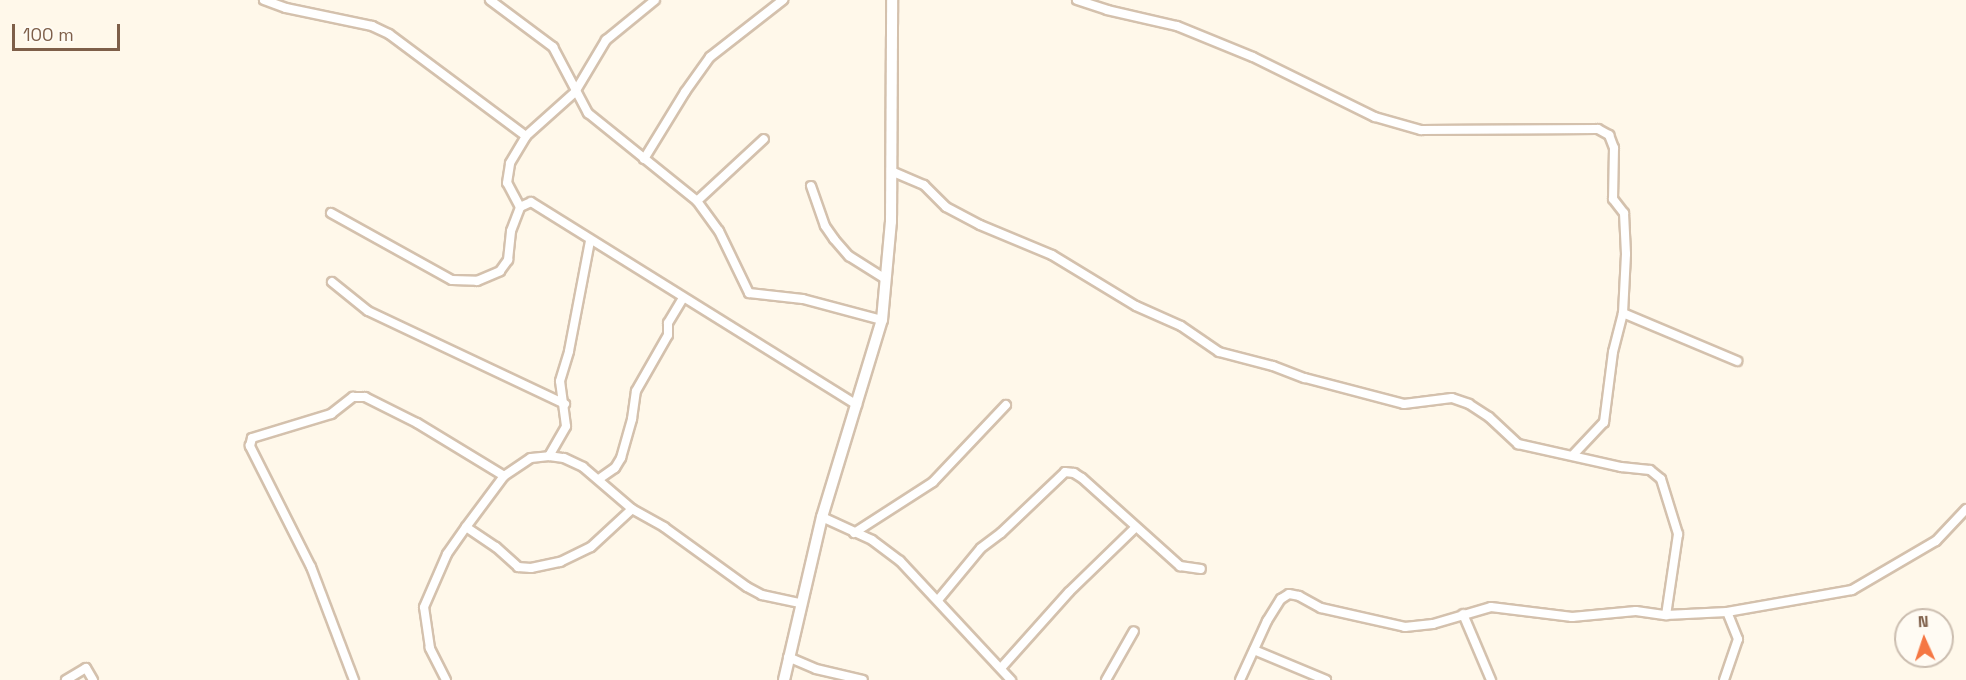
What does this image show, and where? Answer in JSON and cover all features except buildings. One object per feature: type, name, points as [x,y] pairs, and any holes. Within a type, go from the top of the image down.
[{"type":"street","points":[[264,0],[372,26],[389,34],[526,136]]},
{"type":"street","points":[[490,0],[554,47],[575,92],[588,113],[697,201],[719,231],[749,294],[804,299],[882,320]]},
{"type":"street","points":[[520,207],[507,183],[510,163],[526,136],[575,92],[606,40],[655,0]]},
{"type":"street","points":[[644,159],[685,92],[710,57],[783,0]]},
{"type":"street","points":[[784,680],[822,517],[882,320],[884,278],[891,222],[892,0]]},
{"type":"street","points":[[1077,0],[1107,10],[1177,26],[1253,57],[1375,117],[1421,130],[1598,129],[1609,135],[1614,148],[1613,199],[1624,213],[1626,254],[1623,313],[1613,352],[1604,422],[1574,455]]},
{"type":"street","points":[[697,201],[764,139]]},
{"type":"street","points":[[891,171],[924,185],[946,207],[980,225],[1052,255],[1136,306],[1181,326],[1219,352],[1404,404],[1452,398],[1469,404],[1489,417],[1518,444],[1574,455],[1621,468],[1650,470],[1661,479],[1678,534],[1666,615]]},
{"type":"street","points":[[811,186],[825,226],[834,239],[849,256],[884,278]]},
{"type":"street","points":[[331,213],[452,280],[477,281],[500,272],[508,260],[511,231],[520,207],[531,202],[590,241],[857,405]]},
{"type":"street","points":[[549,456],[566,426],[560,381],[569,351],[590,241]]},
{"type":"street","points":[[332,282],[368,311],[564,404]]},
{"type":"street","points":[[599,479],[615,468],[621,458],[632,419],[636,392],[668,335],[668,323],[683,298]]},
{"type":"street","points":[[1623,313],[1737,361]]},
{"type":"street","points":[[354,680],[311,567],[250,446],[252,438],[331,414],[353,397],[365,397],[417,423],[504,476]]},
{"type":"street","points":[[854,533],[933,482],[1006,405]]},
{"type":"street","points":[[446,680],[430,648],[424,607],[447,554],[466,527],[504,476],[531,458],[549,456],[574,463],[599,479],[632,509],[664,527],[747,588],[762,595],[801,603]]},
{"type":"street","points":[[938,600],[981,548],[1001,533],[1065,472],[1074,473],[1082,478],[1180,566],[1201,569]]},
{"type":"street","points":[[466,527],[496,547],[518,567],[531,568],[560,562],[591,547],[632,509]]},
{"type":"street","points":[[1240,680],[1281,599],[1289,594],[1299,596],[1321,608],[1405,627],[1433,624],[1491,607],[1572,617],[1636,611],[1666,615],[1726,612],[1852,590],[1936,541],[1966,509]]},
{"type":"street","points":[[822,517],[872,540],[900,561],[1011,680]]},
{"type":"street","points":[[1001,668],[1069,592],[1135,528]]},
{"type":"street","points":[[1724,680],[1738,639],[1726,612]]},
{"type":"street","points":[[1463,614],[1491,680]]},
{"type":"street","points":[[1106,680],[1134,631]]},
{"type":"street","points":[[1254,650],[1326,680]]},
{"type":"street","points":[[788,657],[816,669],[863,680]]},
{"type":"street","points":[[66,680],[86,668],[93,680]]}]
